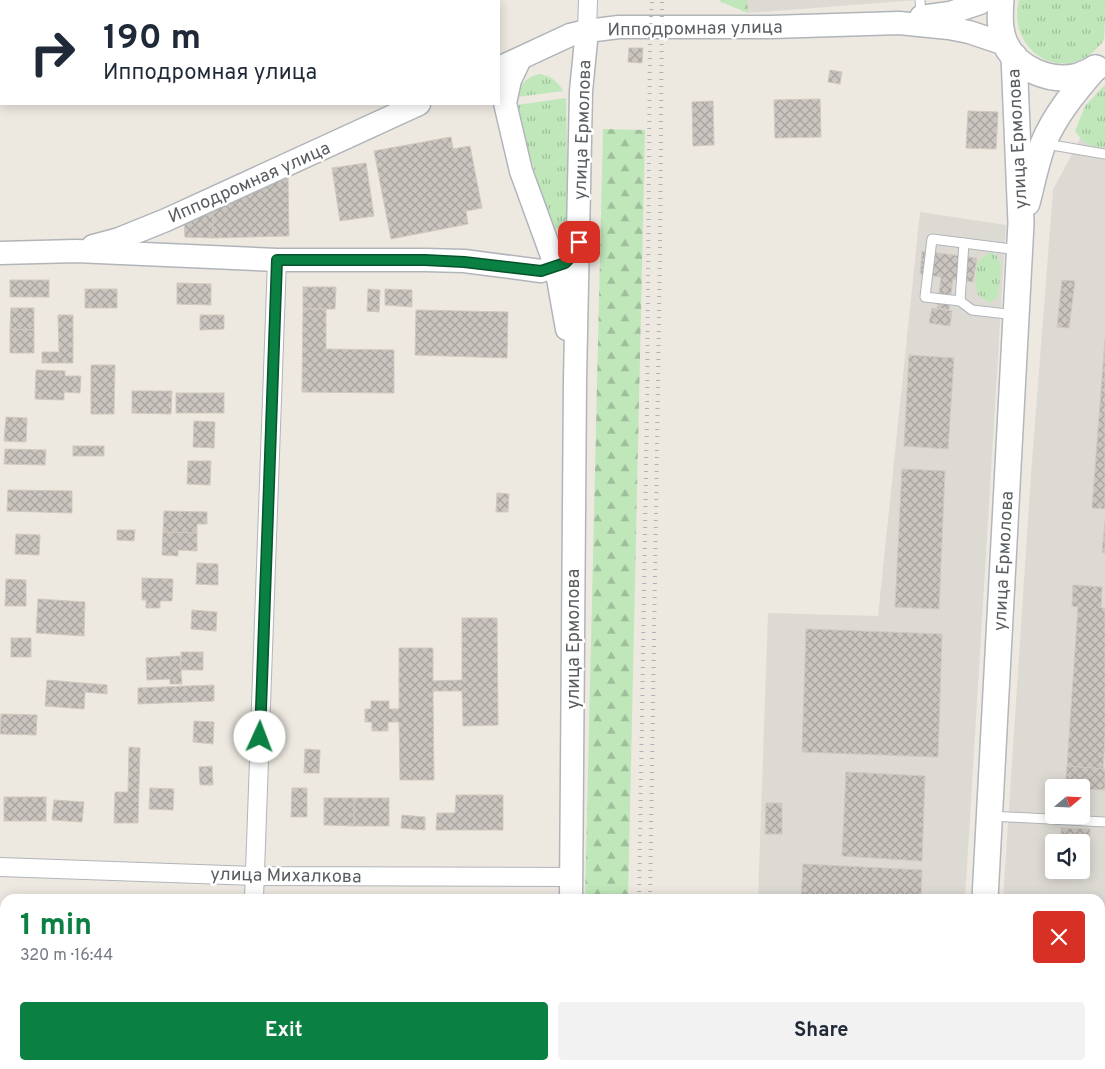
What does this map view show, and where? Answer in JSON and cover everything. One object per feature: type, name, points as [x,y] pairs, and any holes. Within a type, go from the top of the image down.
[{"type":"main road","name":"улица Ермолова","points":[[985,894],[1021,222],[1009,50],[1000,17],[1002,0]]},
{"type":"main road","name":"улица Ермолова","points":[[1009,50],[1023,65],[1040,74],[1059,78],[1078,76],[1100,64]]},
{"type":"main road","name":"улица Ермолова","points":[[1021,222],[1044,144],[1056,120],[1074,92],[1100,64]]},
{"type":"street","name":"улица Ермолова","points":[[571,888],[575,380],[581,91],[588,0]]},
{"type":"street","name":"Ипподромная улица","points":[[899,23],[920,8],[950,13],[984,0]]},
{"type":"street","name":"Ипподромная улица","points":[[500,68],[570,35],[619,27],[771,27],[899,23],[949,28],[977,35],[1009,50]]},
{"type":"street","name":"улица Ермолова","points":[[520,58],[510,80],[505,103],[521,171],[556,267],[575,380]]},
{"type":"street","name":"Ипподромная улица","points":[[76,252],[119,239],[166,220],[417,105]]},
{"type":"street","points":[[556,267],[565,263],[571,257],[579,242]]},
{"type":"street","name":"Ипподромная улица","points":[[0,252],[76,252],[277,260],[425,260],[464,262],[541,271],[556,267]]},
{"type":"street","points":[[254,894],[277,260]]},
{"type":"street","name":"улица Михалкова","points":[[0,867],[571,888]]},
{"type":"lane","points":[[1044,144],[1105,154]]},
{"type":"lane","points":[[1016,315],[972,310],[960,301],[925,297],[932,239],[1019,250]]},
{"type":"lane","points":[[960,301],[964,243]]},
{"type":"lane","points":[[990,816],[1105,822]]},
{"type":"shaded area","points":[[747,0],[917,0],[748,13]]},
{"type":"shaded area","points":[[1105,91],[1105,894],[1003,894],[1031,475],[1053,190]]},
{"type":"shaded area","points":[[920,212],[1006,225],[965,894],[758,894],[768,613],[878,616]]},
{"type":"green space","points":[[720,0],[747,0],[748,13],[721,2]]},
{"type":"green space","points":[[1019,0],[1105,0],[1104,39],[1092,53],[1077,61],[1062,64],[1049,61],[1036,54],[1027,44],[1020,31],[1017,16]]},
{"type":"green space","points":[[540,74],[559,84],[563,91],[517,97],[525,81]]},
{"type":"green space","points":[[1105,85],[1105,148],[1088,144],[1075,131],[1085,106]]},
{"type":"green space","points":[[566,98],[568,209],[566,224],[560,230],[553,227],[550,222],[518,116],[517,105]]},
{"type":"green space","points":[[603,129],[645,130],[628,894],[585,894]]},
{"type":"green space","points":[[990,252],[997,256],[1001,266],[998,296],[990,303],[978,295],[975,280],[978,261]]},
{"type":"building","points":[[629,48],[643,48],[642,63],[628,62]]},
{"type":"building","points":[[830,70],[842,72],[840,84],[828,82]]},
{"type":"building","points":[[820,99],[821,137],[775,138],[774,100]]},
{"type":"building","points":[[713,101],[714,145],[693,146],[692,102]]},
{"type":"building","points":[[968,111],[998,112],[996,149],[966,148]]},
{"type":"building","points":[[451,137],[453,149],[470,146],[482,208],[466,211],[468,224],[391,239],[374,151]]},
{"type":"building","points":[[366,163],[374,216],[340,221],[332,168]]},
{"type":"building","points":[[288,176],[289,236],[213,238],[213,209]]},
{"type":"building","points":[[213,209],[213,238],[185,237],[184,221]]},
{"type":"building","points":[[922,251],[977,258],[973,282],[953,279],[949,310],[937,308],[941,277],[920,274]]},
{"type":"building","points":[[10,280],[49,280],[49,297],[10,297]]},
{"type":"building","points":[[1062,280],[1075,281],[1069,328],[1057,327]]},
{"type":"building","points":[[177,283],[211,284],[211,305],[177,304]]},
{"type":"building","points":[[303,287],[336,287],[335,309],[303,309]]},
{"type":"building","points":[[85,289],[117,289],[117,308],[85,308]]},
{"type":"building","points":[[368,289],[380,290],[379,312],[367,311]]},
{"type":"building","points":[[385,289],[412,290],[412,307],[385,305]]},
{"type":"building","points":[[11,308],[34,308],[34,330],[10,329]]},
{"type":"building","points":[[932,308],[952,311],[950,326],[929,323]]},
{"type":"building","points":[[303,309],[326,309],[326,349],[394,350],[394,393],[302,392]]},
{"type":"building","points":[[416,310],[508,312],[507,358],[415,355]]},
{"type":"building","points":[[58,315],[73,315],[73,363],[42,363],[42,352],[59,352]]},
{"type":"building","points":[[200,315],[224,315],[224,329],[200,330]]},
{"type":"building","points":[[10,329],[34,330],[34,353],[10,353]]},
{"type":"building","points":[[1105,339],[1105,509],[1092,508]]},
{"type":"building","points":[[909,355],[954,358],[948,449],[904,446]]},
{"type":"building","points":[[91,365],[115,365],[114,414],[91,414]]},
{"type":"building","points":[[36,370],[65,371],[65,376],[81,376],[80,393],[64,392],[64,400],[35,399]]},
{"type":"building","points":[[132,391],[172,391],[171,414],[132,413]]},
{"type":"building","points":[[176,393],[224,393],[224,413],[176,413]]},
{"type":"building","points":[[6,417],[27,418],[26,442],[4,441]]},
{"type":"building","points":[[194,421],[215,422],[214,448],[193,447]]},
{"type":"building","points":[[73,446],[104,446],[104,456],[73,456]]},
{"type":"building","points":[[5,449],[46,450],[45,465],[4,464]]},
{"type":"building","points":[[188,461],[211,461],[210,485],[187,484]]},
{"type":"building","points":[[902,469],[945,471],[939,609],[895,607]]},
{"type":"building","points":[[8,490],[72,491],[72,513],[7,511]]},
{"type":"building","points":[[497,493],[509,494],[508,512],[496,512]]},
{"type":"building","points":[[164,511],[207,512],[207,524],[197,524],[197,533],[163,532]]},
{"type":"building","points":[[1105,521],[1105,553],[1102,552]]},
{"type":"building","points":[[117,530],[135,530],[134,541],[117,540]]},
{"type":"building","points":[[163,532],[197,533],[197,551],[178,550],[178,556],[162,555]]},
{"type":"building","points":[[16,534],[40,535],[39,555],[15,554]]},
{"type":"building","points":[[197,563],[218,564],[218,585],[196,584]]},
{"type":"building","points":[[142,578],[173,579],[172,601],[160,601],[160,608],[146,608],[146,600],[142,600]]},
{"type":"building","points":[[6,579],[26,580],[26,606],[5,606]]},
{"type":"building","points":[[1073,585],[1102,587],[1101,608],[1105,608],[1105,737],[1103,769],[1067,766],[1078,607],[1072,606]]},
{"type":"building","points":[[38,599],[85,602],[84,636],[36,633]]},
{"type":"building","points":[[192,610],[217,612],[216,631],[191,629]]},
{"type":"building","points":[[462,618],[497,618],[498,725],[463,726],[462,691],[433,691],[434,780],[400,780],[399,722],[388,722],[388,731],[372,731],[372,722],[365,722],[365,709],[371,709],[371,701],[389,701],[389,709],[399,709],[399,648],[433,648],[433,681],[462,680]]},
{"type":"building","points":[[806,629],[942,634],[938,757],[802,752]]},
{"type":"building","points":[[11,638],[31,638],[31,657],[11,657]]},
{"type":"building","points":[[181,652],[203,652],[203,670],[181,670]]},
{"type":"building","points":[[180,656],[182,684],[170,684],[170,679],[147,680],[146,658]]},
{"type":"building","points":[[47,680],[107,685],[107,694],[85,692],[84,709],[45,706]]},
{"type":"building","points":[[214,685],[214,701],[138,704],[138,688]]},
{"type":"building","points":[[1,714],[37,715],[36,735],[0,734]]},
{"type":"building","points":[[194,721],[214,722],[213,744],[193,742]]},
{"type":"building","points":[[129,747],[140,748],[138,823],[114,823],[115,792],[128,792]]},
{"type":"building","points":[[305,749],[320,750],[319,773],[304,773]]},
{"type":"building","points":[[212,766],[213,785],[200,785],[199,767]]},
{"type":"building","points":[[1067,766],[1105,769],[1105,790],[1090,789],[1090,779],[1066,779]]},
{"type":"building","points":[[846,772],[925,776],[922,861],[842,856]]},
{"type":"building","points":[[150,788],[174,789],[173,810],[149,809]]},
{"type":"building","points":[[292,788],[307,788],[307,817],[291,817]]},
{"type":"building","points":[[456,795],[503,795],[503,830],[436,830],[437,813],[455,813]]},
{"type":"building","points":[[4,797],[46,797],[46,821],[4,821]]},
{"type":"building","points":[[324,798],[354,798],[354,826],[324,825]]},
{"type":"building","points":[[354,798],[389,798],[389,826],[354,826]]},
{"type":"building","points":[[54,800],[84,802],[82,822],[52,820]]},
{"type":"building","points":[[766,803],[782,803],[782,834],[765,834]]},
{"type":"building","points":[[402,815],[425,817],[425,830],[401,828]]},
{"type":"building","points":[[1061,828],[1090,829],[1090,834],[1061,834]]},
{"type":"building","points":[[803,864],[922,870],[921,894],[801,894]]},
{"type":"railway","points":[[639,894],[652,0]]},
{"type":"railway","points":[[650,894],[662,0]]},
{"type":"route","points":[[260,737],[277,260],[425,260],[464,262],[541,271],[565,263],[571,257],[579,242]]}]
